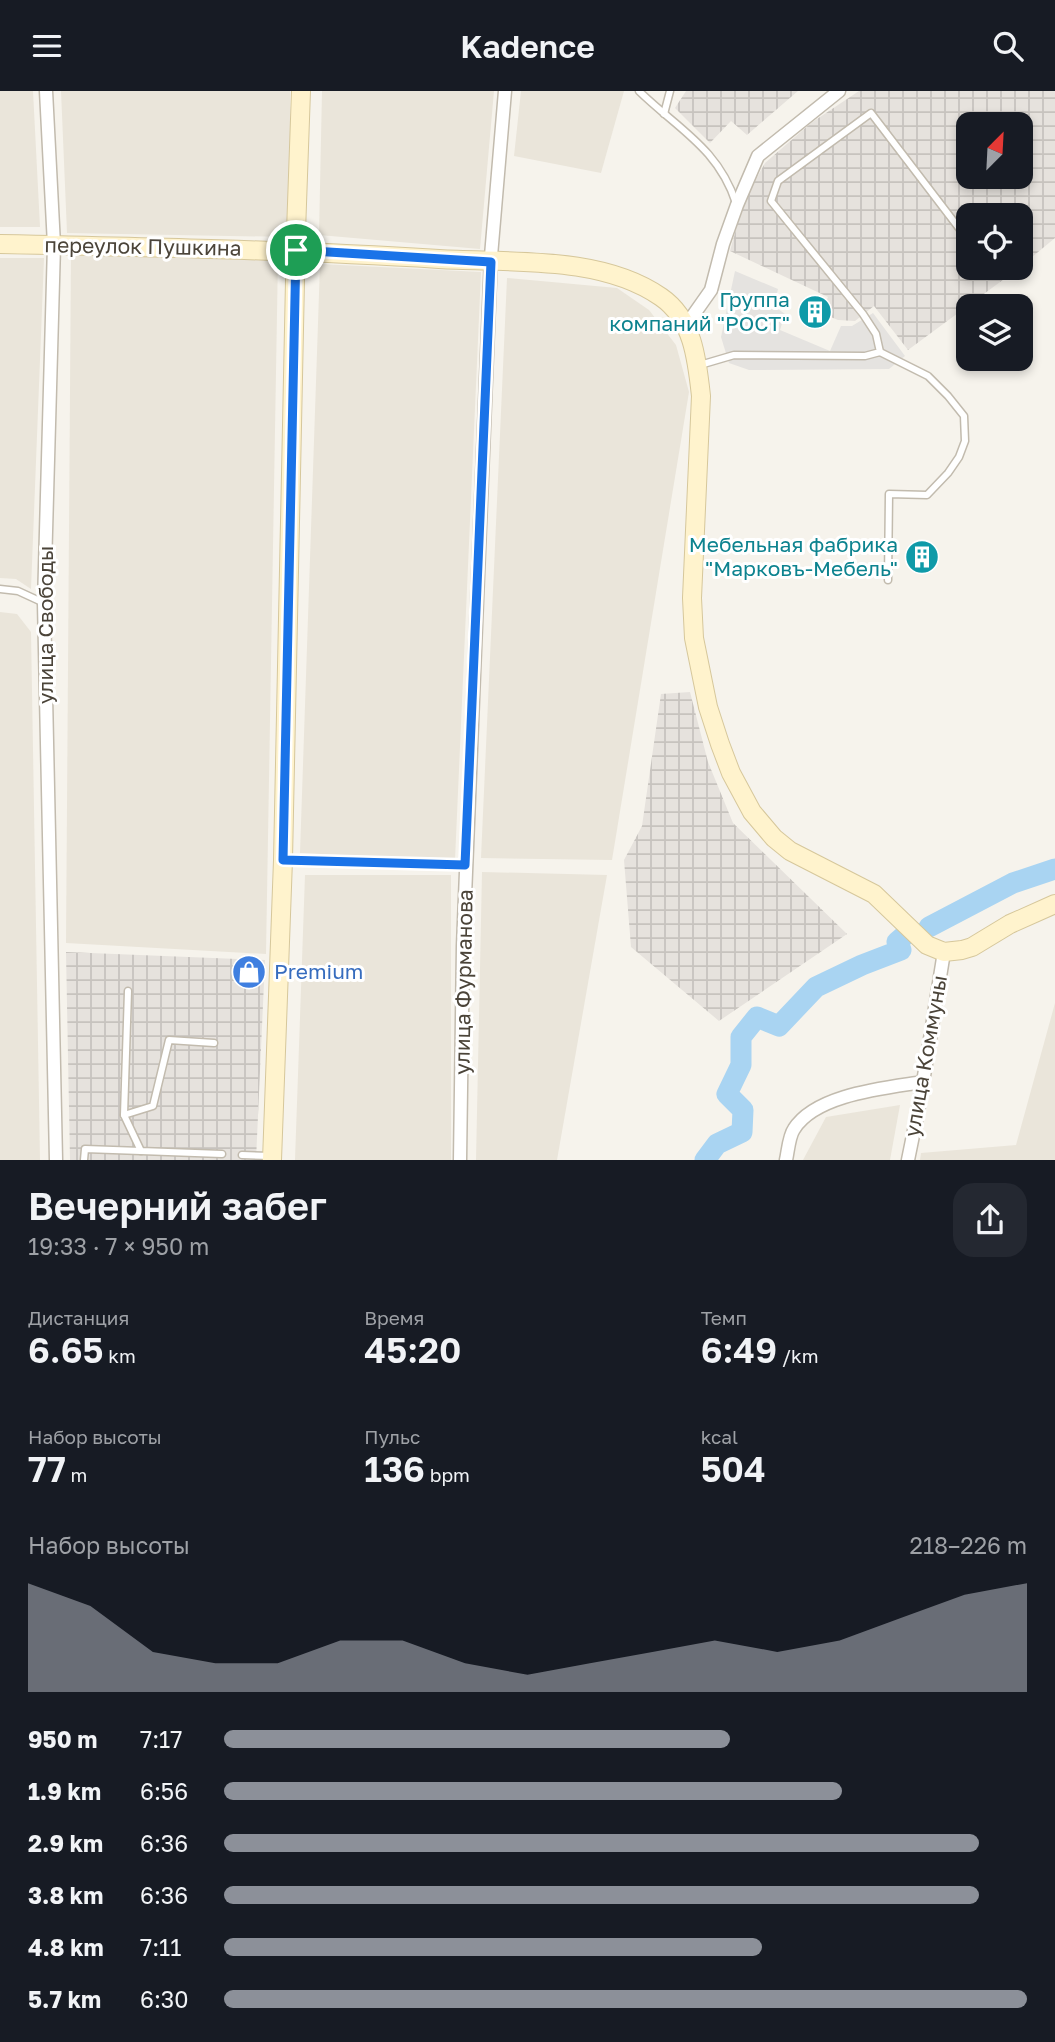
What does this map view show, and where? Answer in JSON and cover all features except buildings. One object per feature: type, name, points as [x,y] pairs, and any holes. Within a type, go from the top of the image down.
[{"type":"street","name":"улица Свободы","points":[[46,91],[54,245],[44,603],[56,1160]]},
{"type":"street","points":[[272,1158],[283,860],[301,91]]},
{"type":"street","name":"улица Фурманова","points":[[460,1160],[465,865],[491,262],[505,91]]},
{"type":"street","points":[[839,91],[758,156],[723,244],[711,290],[687,324],[698,365],[701,396],[692,598],[694,638],[708,707],[731,773],[752,812],[774,838],[790,851],[874,894],[927,946],[944,951],[972,947],[1010,924],[1055,904]]},
{"type":"street","name":"переулок Пушкина","points":[[0,244],[296,250],[561,265],[625,277],[662,298],[687,324]]},
{"type":"street","name":"улица Коммуны","points":[[908,1160],[944,951]]},
{"type":"street","points":[[786,1160],[793,1129],[817,1107],[853,1094],[923,1082]]},
{"type":"lane","points":[[639,91],[717,163],[729,181],[737,205]]},
{"type":"lane","points":[[664,114],[670,91]]},
{"type":"lane","points":[[880,352],[876,334],[863,314],[771,201],[778,181],[871,113],[956,224]]},
{"type":"lane","points":[[698,365],[734,355],[865,356],[880,352],[928,376],[948,396],[964,416],[965,441],[954,465],[927,495],[889,494],[888,580]]},
{"type":"lane","points":[[0,589],[18,591],[44,603]]},
{"type":"lane","points":[[283,860],[465,865]]},
{"type":"lane","points":[[128,991],[124,1115],[141,1151]]},
{"type":"lane","points":[[124,1115],[153,1107],[169,1040],[214,1043]]},
{"type":"lane","points":[[84,1160],[85,1149],[222,1154]]},
{"type":"lane","points":[[242,1154],[272,1158]]},
{"type":"shaded area","points":[[0,91],[33,91],[40,227],[0,227]]},
{"type":"shaded area","points":[[61,91],[290,91],[290,237],[67,233]]},
{"type":"shaded area","points":[[322,91],[494,91],[480,249],[319,235]]},
{"type":"shaded area","points":[[521,91],[624,91],[601,173],[514,156]]},
{"type":"shaded area","points":[[686,91],[798,91],[747,135],[731,121],[710,143],[675,108]]},
{"type":"shaded area","points":[[859,91],[1055,91],[1055,238],[1033,256],[1033,203],[956,203],[956,280],[1003,280],[984,294],[956,294],[956,315],[908,350],[874,306],[855,321],[838,320],[821,313],[828,297],[730,251],[744,201],[765,163],[811,123]]},
{"type":"shaded area","points":[[71,253],[278,256],[266,954],[66,943]]},
{"type":"shaded area","points":[[0,258],[44,258],[31,589],[16,579],[0,578]]},
{"type":"shaded area","points":[[320,264],[481,272],[455,860],[300,853]]},
{"type":"shaded area","points":[[735,271],[778,289],[774,306],[785,314],[780,330],[830,351],[841,326],[852,326],[873,313],[905,356],[889,369],[749,370],[729,363],[721,337]]},
{"type":"shaded area","points":[[507,278],[617,288],[649,310],[676,345],[689,392],[612,860],[481,858]]},
{"type":"shaded area","points":[[0,612],[17,614],[31,632],[40,1160],[0,1160]]},
{"type":"shaded area","points":[[690,692],[708,762],[733,823],[847,934],[719,1021],[631,947],[624,860],[642,826],[661,694]]},
{"type":"shaded area","points":[[482,872],[607,875],[557,1160],[476,1160]]},
{"type":"shaded area","points":[[305,875],[451,875],[451,1160],[295,1160]]},
{"type":"shaded area","points":[[66,952],[265,960],[256,1160],[70,1160]]},
{"type":"shaded area","points":[[1055,1003],[1055,1160],[920,1160],[921,1153],[1016,1145]]},
{"type":"shaded area","points":[[900,1105],[890,1160],[803,1160],[826,1117]]},
{"type":"waterway","points":[[929,927],[1013,883],[1055,869]]},
{"type":"waterway","points":[[705,1160],[717,1144],[742,1132],[743,1110],[727,1094],[741,1065],[741,1037],[757,1017],[779,1026],[816,987],[901,950],[897,942],[904,936]]},
{"type":"place","name":"Группа компаний \"РОСТ\"","points":[[815,312]]},
{"type":"place","name":"Мебельная фабрика \"Марковъ-Мебель\"","points":[[922,557]]},
{"type":"place","name":"Premium","points":[[249,972]]},
{"type":"route","points":[[296,250],[491,262],[465,865],[283,860],[296,250]]}]
